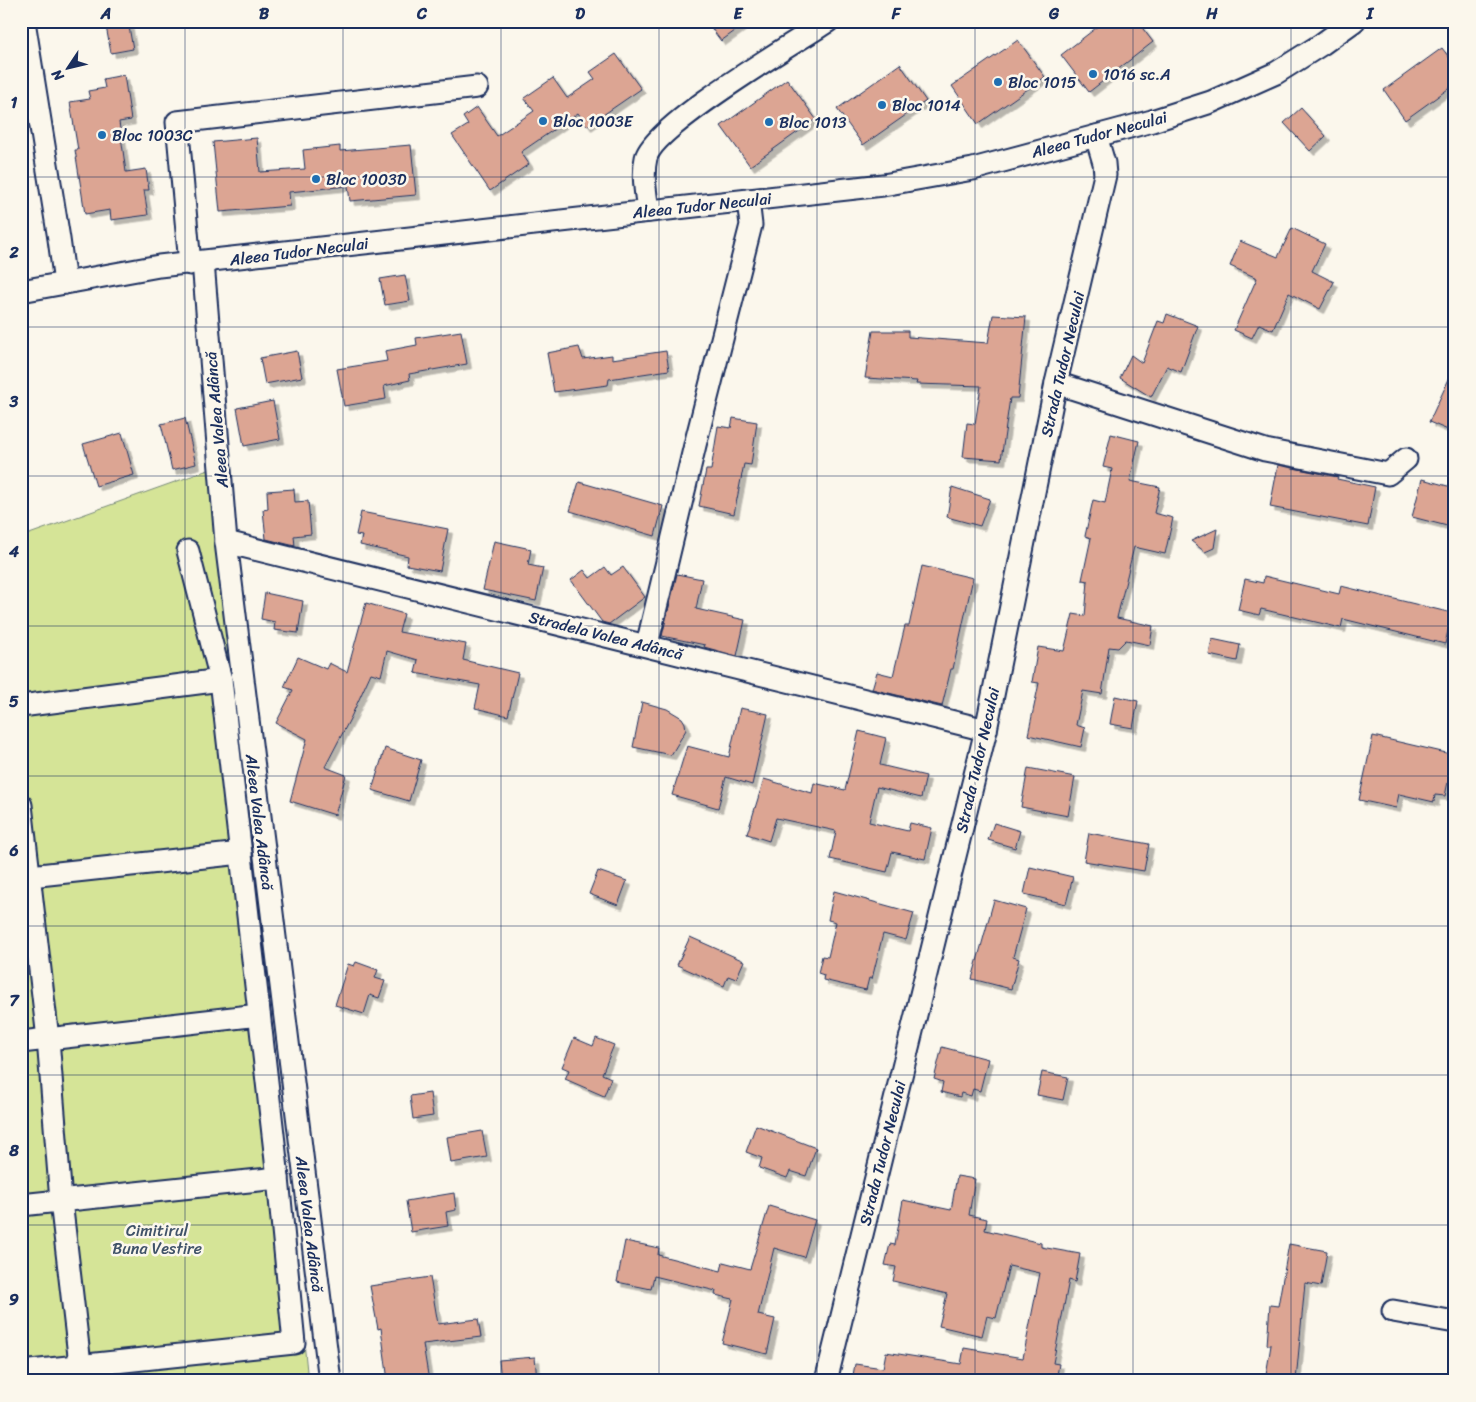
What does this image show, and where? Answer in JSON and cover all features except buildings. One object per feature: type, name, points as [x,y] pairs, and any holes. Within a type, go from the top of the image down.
[{"type":"street","points":[[24,21],[65,283]]},
{"type":"street","points":[[648,211],[644,181],[646,156],[660,136],[721,90],[828,21]]},
{"type":"street","name":"Aleea Tudor Neculai","points":[[21,290],[159,266],[882,185],[972,169],[1152,121],[1211,102],[1276,72],[1322,44],[1354,21]]},
{"type":"street","name":"Aleea Valea Adâncă","points":[[330,1381],[226,542],[197,263],[177,122],[478,87]]},
{"type":"street","name":"Strada Tudor Neculai","points":[[826,1381],[986,730],[1056,383],[1105,175],[1104,163],[1096,136]]},
{"type":"street","points":[[647,645],[751,225],[748,200]]},
{"type":"street","points":[[1056,383],[1265,450],[1388,474],[1406,459]]},
{"type":"street","name":"Stradela Valea Adâncă","points":[[226,542],[986,730]]},
{"type":"street","points":[[21,1372],[82,1373],[294,1342],[278,1178],[221,680],[188,551]]},
{"type":"street","points":[[21,706],[221,680]]},
{"type":"street","points":[[21,805],[26,877],[48,1039],[61,1201],[82,1373]]},
{"type":"street","points":[[26,877],[241,853]]},
{"type":"street","points":[[21,1042],[259,1015]]},
{"type":"street","points":[[21,1205],[278,1178]]},
{"type":"street","points":[[1393,1311],[1455,1322]]},
{"type":"green space","name":"Cimitirul Buna Vestire","points":[[211,469],[308,1381],[21,1381],[21,537]]},
{"type":"place","name":"1016 sc.A","points":[[1093,74]]},
{"type":"place","name":"Bloc 1015","points":[[998,82]]},
{"type":"place","name":"Bloc 1014","points":[[882,105]]},
{"type":"place","name":"Bloc 1003E","points":[[543,121]]},
{"type":"place","name":"Bloc 1013","points":[[769,122]]},
{"type":"place","name":"Bloc 1003C","points":[[102,135]]},
{"type":"place","name":"Bloc 1003D","points":[[316,179]]}]
